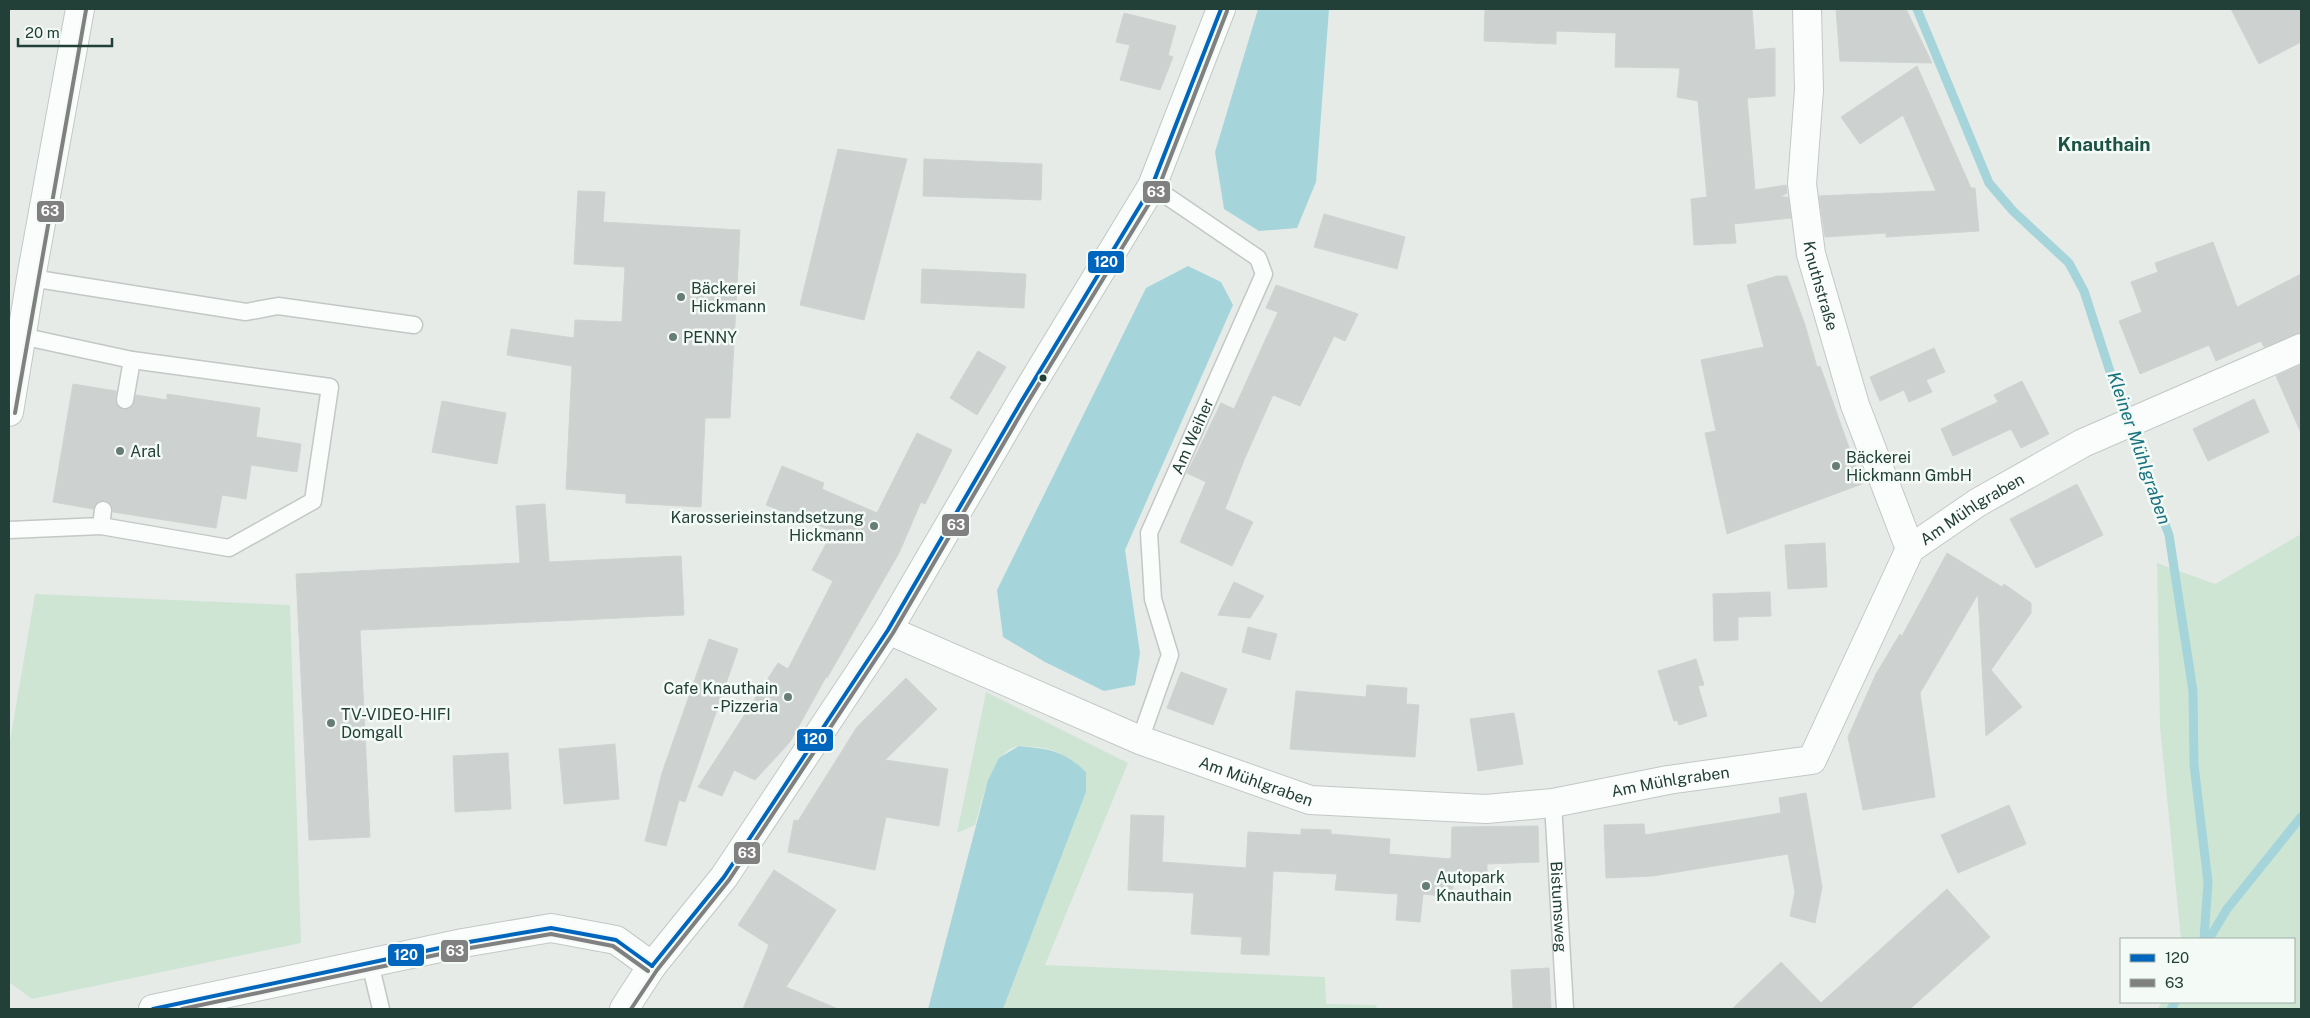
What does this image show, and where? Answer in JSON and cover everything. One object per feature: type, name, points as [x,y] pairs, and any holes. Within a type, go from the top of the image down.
[{"type":"street","points":[[9,412],[31,278],[80,9]]},
{"type":"street","points":[[624,1009],[652,966],[724,877],[888,630],[1021,402],[1152,186],[1220,9]]},
{"type":"street","name":"Knuthstraße","points":[[1807,9],[1809,90],[1802,184],[1811,254],[1855,405],[1910,549]]},
{"type":"street","name":"Am Mühlgraben","points":[[888,630],[1140,740],[1310,800],[1486,809],[1553,803],[1668,780],[1812,760],[1910,549],[1977,503],[2083,443],[2301,348]]},
{"type":"street","points":[[153,1009],[463,943],[551,928],[616,940],[652,966]]},
{"type":"lane","name":"Am Weiher","points":[[1140,740],[1170,656],[1153,599],[1149,533],[1264,274],[1258,258],[1152,186]]},
{"type":"lane","points":[[31,278],[246,312],[278,306],[414,325]]},
{"type":"lane","points":[[9,530],[102,518],[230,548],[313,501],[330,387],[132,360],[21,336]]},
{"type":"lane","points":[[125,400],[132,360]]},
{"type":"lane","name":"Bistumsweg","points":[[1553,803],[1564,1009]]},
{"type":"lane","points":[[370,963],[381,1009]]},
{"type":"green space","points":[[2301,534],[2301,1009],[2158,1009],[2161,1003],[2295,1003],[2295,938],[2181,938],[2160,727],[2157,563],[2215,584]]},
{"type":"green space","points":[[35,594],[290,605],[301,943],[32,999],[9,982],[9,747]]},
{"type":"green space","points":[[986,692],[1128,763],[1045,965],[1325,977],[1326,1004],[1377,1005],[1376,1009],[1003,1009],[1086,792],[1086,772],[1069,758],[1051,750],[1024,746],[1010,749],[995,766],[975,825],[957,833]]},
{"type":"water","points":[[1258,9],[1329,9],[1316,182],[1297,228],[1259,231],[1224,209],[1215,152]]},
{"type":"water","points":[[1188,266],[1221,282],[1233,305],[1125,550],[1140,653],[1135,685],[1104,691],[1045,662],[1003,637],[997,590],[1146,288]]},
{"type":"water","points":[[1019,746],[1055,752],[1070,759],[1086,772],[1086,792],[1003,1009],[928,1009],[988,780],[999,758]]},
{"type":"building","points":[[1485,9],[1752,9],[1755,50],[1775,48],[1775,96],[1747,98],[1755,190],[1786,185],[1787,193],[1780,197],[1788,197],[1791,218],[1734,224],[1736,243],[1694,245],[1691,199],[1707,197],[1698,101],[1677,97],[1680,68],[1615,67],[1616,33],[1556,31],[1556,44],[1484,41]]},
{"type":"building","points":[[1836,9],[1906,9],[1932,63],[1840,61]]},
{"type":"building","points":[[2231,9],[2301,9],[2301,42],[2259,64]]},
{"type":"building","points":[[1124,13],[1176,26],[1168,55],[1173,57],[1160,90],[1120,80],[1130,45],[1116,42]]},
{"type":"building","points":[[1917,66],[1971,188],[1975,188],[1979,231],[1886,237],[1886,233],[1825,237],[1819,196],[1936,191],[1903,115],[1860,144],[1841,117]]},
{"type":"building","points":[[838,149],[907,159],[864,320],[800,305]]},
{"type":"building","points":[[924,159],[1042,164],[1041,200],[923,196]]},
{"type":"building","points":[[578,191],[605,192],[603,222],[740,230],[730,418],[705,418],[701,507],[626,503],[626,494],[566,489],[572,366],[507,355],[511,329],[574,338],[575,320],[622,322],[625,267],[574,264]]},
{"type":"building","points":[[1324,214],[1405,237],[1397,269],[1314,247]]},
{"type":"building","points":[[2213,242],[2237,307],[2301,274],[2301,333],[2264,347],[2261,341],[2216,361],[2209,345],[2140,374],[2119,321],[2142,312],[2131,282],[2158,272],[2155,263]]},
{"type":"building","points":[[922,269],[1026,274],[1024,308],[921,303]]},
{"type":"building","points":[[1777,276],[1787,276],[1805,325],[1817,367],[1820,366],[1862,484],[1727,534],[1705,433],[1716,431],[1701,360],[1764,347],[1747,285]]},
{"type":"building","points":[[1276,285],[1358,314],[1345,341],[1334,336],[1300,406],[1273,395],[1244,460],[1225,509],[1253,522],[1232,566],[1180,542],[1206,482],[1187,473],[1221,403],[1234,409],[1278,312],[1266,308]]},
{"type":"building","points":[[1934,348],[1945,372],[1926,380],[1932,392],[1909,402],[1904,390],[1880,401],[1870,377]]},
{"type":"building","points":[[978,351],[1006,367],[977,415],[950,398]]},
{"type":"building","points":[[2301,365],[2301,433],[2276,376]]},
{"type":"building","points":[[2022,381],[2049,434],[2021,448],[2011,429],[1953,456],[1941,429],[1998,402],[1994,395]]},
{"type":"building","points":[[73,384],[116,391],[116,404],[124,410],[133,406],[136,395],[167,400],[167,394],[260,408],[256,437],[301,444],[297,472],[251,465],[246,499],[222,495],[216,528],[113,512],[112,506],[105,500],[99,501],[93,509],[53,502]]},
{"type":"building","points":[[2254,399],[2269,432],[2208,461],[2193,429]]},
{"type":"building","points":[[442,401],[506,413],[497,464],[432,452]]},
{"type":"building","points":[[917,433],[952,450],[925,504],[921,502],[899,553],[790,742],[755,780],[734,770],[722,796],[698,787],[778,663],[788,669],[833,581],[812,570],[833,531],[766,505],[782,466],[824,483],[822,489],[877,513]]},
{"type":"building","points":[[2077,484],[2103,535],[2036,568],[2010,519]]},
{"type":"building","points":[[545,504],[549,562],[681,556],[684,615],[360,630],[370,837],[309,840],[296,574],[520,563],[516,506]]},
{"type":"building","points":[[1825,543],[1827,587],[1788,589],[1785,545]]},
{"type":"building","points":[[1947,553],[2002,587],[2004,584],[2031,603],[2031,613],[1991,670],[2022,707],[1986,736],[1978,594],[1920,693],[1935,797],[1863,810],[1848,737],[1876,674],[1900,634],[1902,636]]},
{"type":"building","points":[[1234,582],[1264,596],[1250,618],[1218,615]]},
{"type":"building","points":[[1770,592],[1771,616],[1738,617],[1738,640],[1714,641],[1713,594]]},
{"type":"building","points":[[1248,627],[1277,634],[1270,660],[1242,652]]},
{"type":"building","points":[[709,639],[738,649],[685,802],[679,800],[666,846],[645,841],[662,773]]},
{"type":"building","points":[[1696,659],[1704,685],[1698,686],[1707,716],[1679,725],[1677,720],[1674,721],[1658,671]]},
{"type":"building","points":[[1181,672],[1227,689],[1213,725],[1167,708]]},
{"type":"building","points":[[906,678],[937,709],[885,760],[948,769],[939,826],[886,817],[875,870],[788,852],[794,820],[798,821],[857,727]]},
{"type":"building","points":[[1367,685],[1407,688],[1406,704],[1419,705],[1415,757],[1290,749],[1296,691],[1366,697]]},
{"type":"building","points":[[1514,713],[1523,764],[1478,771],[1470,719]]},
{"type":"building","points":[[615,744],[619,799],[564,804],[559,749]]},
{"type":"building","points":[[508,753],[511,809],[455,812],[453,756]]},
{"type":"building","points":[[1806,793],[1822,887],[1815,923],[1790,916],[1795,892],[1788,854],[1653,876],[1606,878],[1604,825],[1644,824],[1645,835],[1781,813],[1779,798]]},
{"type":"building","points":[[2009,805],[2026,844],[1958,873],[1941,835]]},
{"type":"building","points":[[1131,815],[1164,816],[1162,862],[1246,868],[1248,832],[1301,835],[1301,829],[1331,830],[1331,834],[1390,839],[1389,854],[1451,859],[1452,827],[1538,826],[1539,862],[1487,864],[1487,878],[1454,877],[1452,897],[1423,894],[1420,922],[1396,920],[1398,894],[1335,890],[1337,874],[1273,871],[1269,955],[1241,954],[1242,937],[1191,934],[1194,893],[1128,890]]},
{"type":"building","points":[[774,870],[836,910],[786,987],[838,1009],[743,1009],[769,945],[738,925]]},
{"type":"building","points":[[1947,889],[1990,937],[1910,1009],[1732,1009],[1781,962],[1821,1003]]},
{"type":"building","points":[[1549,968],[1551,1009],[1513,1009],[1511,970]]},
{"type":"waterway","name":"Kleiner Mühlgraben","points":[[1917,9],[1989,183],[2013,211],[2069,263],[2084,291],[2115,387],[2169,535],[2193,691],[2194,765],[2208,882],[2204,938]]},
{"type":"waterway","points":[[2210,938],[2227,909],[2301,817]]},
{"type":"waterway","points":[[2171,1009],[2174,1003]]},
{"type":"transit line","name":"120","points":[[652,966],[724,877],[888,630],[1021,402],[1152,186],[1221,9]]},
{"type":"transit line","name":"63","points":[[15,413],[86,10]]},
{"type":"transit line","name":"63","points":[[631,1009],[657,970],[729,880],[893,633],[1026,405],[1158,189],[1227,11]]},
{"type":"transit line","name":"120","points":[[153,1009],[463,943],[551,928],[616,940],[652,966]]},
{"type":"transit line","name":"63","points":[[182,1009],[464,949],[551,934],[613,946],[648,971]]},
{"type":"place","name":"Bäckerei Hickmann","points":[[681,297]]},
{"type":"place","name":"PENNY","points":[[673,337]]},
{"type":"place","name":"Aral","points":[[120,451]]},
{"type":"place","name":"Bäckerei Hickmann GmbH","points":[[1836,466]]},
{"type":"place","name":"Karosserieinstandsetzung Hickmann","points":[[874,526]]},
{"type":"place","name":"Cafe Knauthain - Pizzeria","points":[[788,697]]},
{"type":"place","name":"TV-VIDEO-HIFI Domgall","points":[[331,723]]},
{"type":"place","name":"Autopark Knauthain","points":[[1426,886]]},
{"type":"district","name":"Knauthain","points":[[2104,144]]}]
